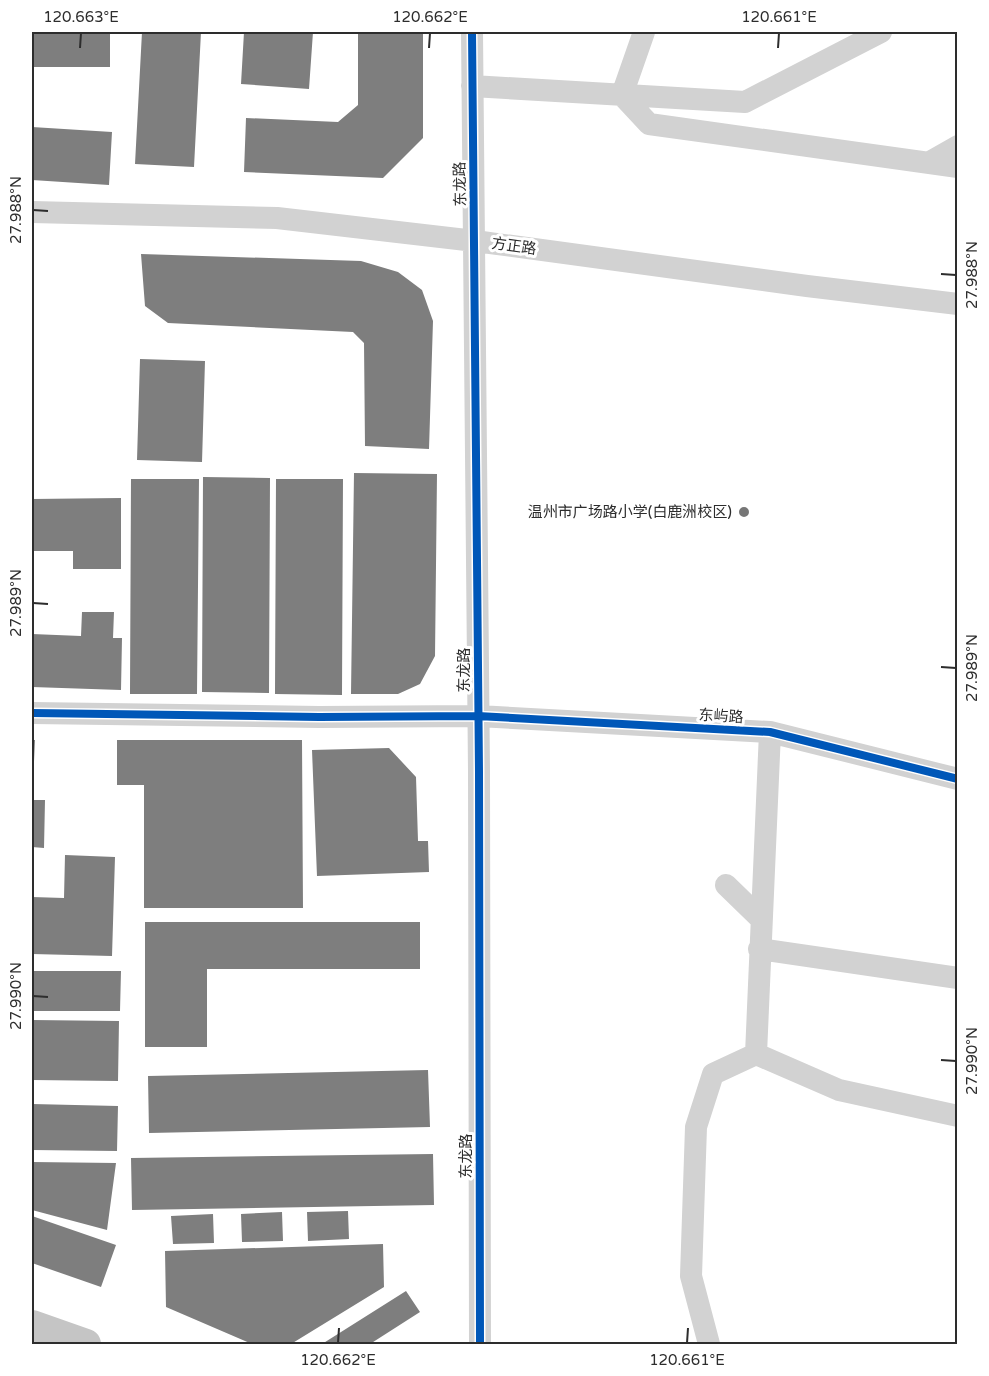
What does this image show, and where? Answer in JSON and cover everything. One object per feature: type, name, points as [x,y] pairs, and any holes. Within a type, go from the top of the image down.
[{"type":"main road","points":[[32,1324],[86,1344]]},
{"type":"street","name":"东龙路","points":[[472,32],[478,716],[480,1344]]},
{"type":"street","points":[[622,95],[644,32]]},
{"type":"street","points":[[472,86],[745,102],[881,32]]},
{"type":"street","points":[[622,95],[650,124],[957,167]]},
{"type":"street","points":[[928,162],[957,146]]},
{"type":"street","name":"方正路","points":[[32,213],[278,218],[475,241],[957,304]]},
{"type":"street","name":"东屿路","points":[[32,713],[319,717],[478,716],[770,732],[957,779]]},
{"type":"street","points":[[756,1054],[770,732]]},
{"type":"street","points":[[726,885],[761,919]]},
{"type":"street","points":[[759,949],[957,978]]},
{"type":"street","points":[[709,1344],[691,1276],[696,1127],[713,1074],[756,1054],[839,1090],[957,1116]]},
{"type":"building","points":[[32,32],[110,32],[110,67],[32,67]]},
{"type":"building","points":[[142,32],[201,32],[194,167],[135,164]]},
{"type":"building","points":[[244,32],[313,32],[309,89],[241,84]]},
{"type":"building","points":[[358,32],[423,32],[423,138],[383,178],[244,172],[246,118],[338,122],[358,105]]},
{"type":"building","points":[[32,127],[112,132],[109,185],[32,180]]},
{"type":"building","points":[[141,254],[361,261],[398,272],[422,290],[433,321],[429,449],[365,446],[364,343],[353,332],[168,323],[145,306]]},
{"type":"building","points":[[140,359],[205,361],[202,462],[137,460]]},
{"type":"building","points":[[354,473],[437,474],[435,656],[420,684],[398,694],[351,694]]},
{"type":"building","points":[[203,477],[270,478],[269,693],[202,692]]},
{"type":"building","points":[[131,479],[199,479],[197,694],[130,694]]},
{"type":"building","points":[[276,479],[343,479],[342,695],[275,694]]},
{"type":"building","points":[[121,498],[121,569],[73,569],[73,551],[32,551],[32,499]]},
{"type":"building","points":[[82,612],[114,612],[113,638],[122,638],[121,690],[32,687],[32,634],[81,636]]},
{"type":"building","points":[[32,740],[35,740],[33,783],[32,783]]},
{"type":"building","points":[[117,740],[302,740],[303,908],[144,908],[144,785],[117,785]]},
{"type":"building","points":[[389,748],[416,777],[418,841],[428,841],[429,872],[317,876],[312,750]]},
{"type":"building","points":[[32,800],[45,800],[44,848],[32,847]]},
{"type":"building","points":[[65,855],[115,857],[112,956],[32,954],[32,897],[64,898]]},
{"type":"building","points":[[145,922],[420,922],[420,969],[207,969],[207,1047],[145,1047]]},
{"type":"building","points":[[32,971],[121,971],[120,1011],[32,1011]]},
{"type":"building","points":[[32,1020],[119,1021],[118,1081],[32,1080]]},
{"type":"building","points":[[428,1070],[430,1127],[149,1133],[148,1076]]},
{"type":"building","points":[[32,1104],[118,1106],[117,1151],[32,1150]]},
{"type":"building","points":[[433,1154],[434,1205],[132,1210],[131,1158]]},
{"type":"building","points":[[32,1162],[116,1163],[107,1230],[32,1210]]},
{"type":"building","points":[[348,1211],[349,1239],[308,1241],[307,1212]]},
{"type":"building","points":[[282,1212],[283,1241],[242,1242],[241,1214]]},
{"type":"building","points":[[213,1214],[214,1243],[173,1244],[171,1216]]},
{"type":"building","points":[[32,1216],[116,1245],[101,1287],[32,1263]]},
{"type":"building","points":[[383,1244],[384,1287],[291,1344],[252,1344],[166,1307],[165,1251]]},
{"type":"building","points":[[406,1291],[420,1312],[370,1344],[322,1344]]},
{"type":"cycle path","points":[[472,32],[479,772],[480,1344]]},
{"type":"cycle path","points":[[32,713],[319,717],[478,716],[770,732],[958,779]]},
{"type":"place","name":"温州市广场路小学(白鹿洲校区)","points":[[744,512]]}]
